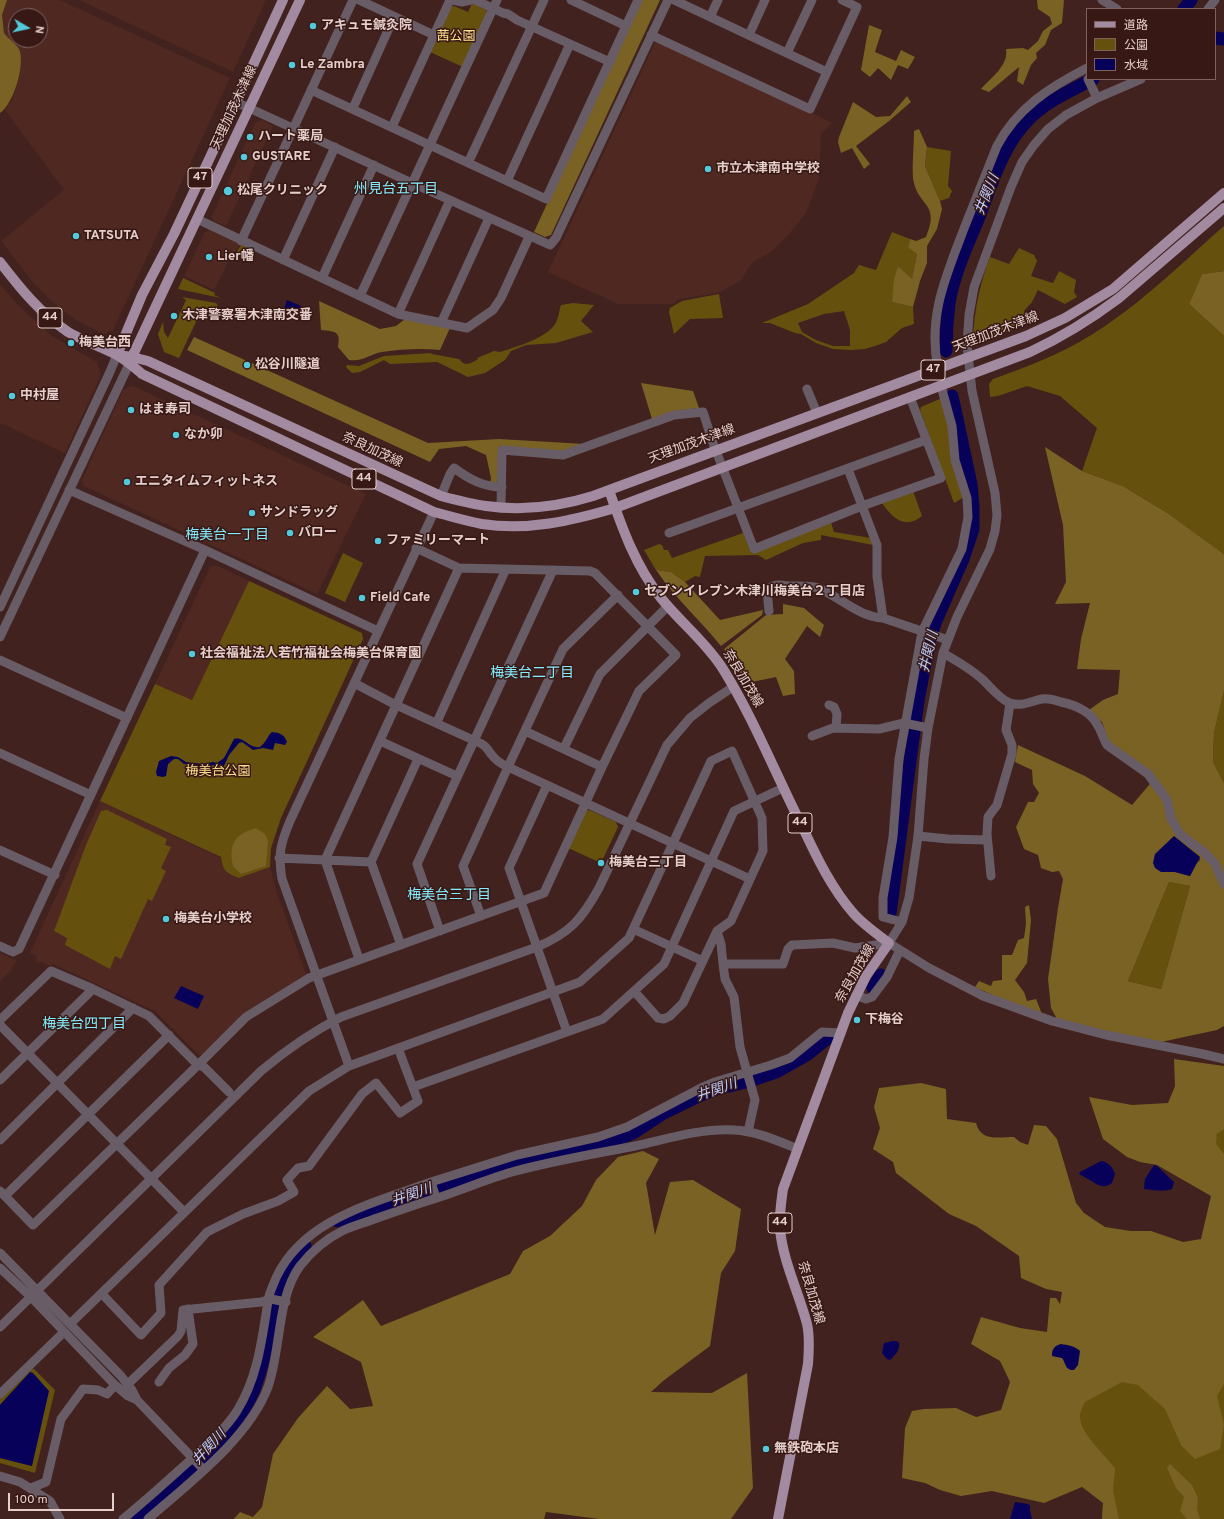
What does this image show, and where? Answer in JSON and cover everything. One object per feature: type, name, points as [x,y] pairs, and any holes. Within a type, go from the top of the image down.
[{"type":"main road","name":"天理加茂木津線","points":[[117,354],[142,294],[174,234],[283,0]]},
{"type":"main road","name":"天理加茂木津線","points":[[131,360],[300,0]]},
{"type":"main road","name":"天理加茂木津線","points":[[609,490],[1026,336],[1051,325],[1113,289],[1224,193]]},
{"type":"main road","name":"47","points":[[615,508],[1030,352],[1090,320],[1119,298],[1224,208]]},
{"type":"main road","name":"奈良加茂線","points":[[0,262],[36,307],[68,331],[86,342],[131,360],[148,361],[441,496],[472,504],[501,508],[526,508],[553,506],[579,501],[609,490],[615,508],[642,570],[668,606],[693,631],[722,668],[744,705],[817,858],[854,914],[870,929],[889,943],[866,976],[856,995],[784,1190],[780,1212],[780,1231],[784,1251],[808,1326],[808,1364],[778,1519]]},
{"type":"main road","name":"44","points":[[131,360],[142,374],[434,512],[481,524],[521,527],[565,521],[615,508]]},
{"type":"street","points":[[241,241],[353,0]]},
{"type":"street","points":[[360,0],[434,35]]},
{"type":"street","points":[[392,127],[451,0],[462,2],[471,0]]},
{"type":"street","points":[[475,0],[495,4],[532,26],[610,62]]},
{"type":"street","points":[[468,163],[544,0]]},
{"type":"street","points":[[571,0],[590,4],[626,26]]},
{"type":"street","points":[[311,90],[353,108],[546,199],[638,0]]},
{"type":"street","points":[[236,102],[489,218],[550,244],[556,238],[668,0]]},
{"type":"street","points":[[674,0],[827,72]]},
{"type":"street","points":[[710,17],[718,0]]},
{"type":"street","points":[[749,36],[765,0]]},
{"type":"street","points":[[787,53],[812,0]]},
{"type":"street","points":[[652,35],[810,109],[857,7],[842,0]]},
{"type":"street","points":[[1102,0],[1115,8]]},
{"type":"street","points":[[1209,8],[1215,0]]},
{"type":"street","points":[[360,296],[495,4]]},
{"type":"street","points":[[353,108],[394,17]]},
{"type":"street","points":[[507,181],[570,44]]},
{"type":"street","points":[[938,368],[935,327],[939,298],[997,146],[1007,129],[1026,107],[1056,84],[1086,74]]},
{"type":"street","points":[[1089,80],[1095,93]]},
{"type":"street","points":[[889,943],[902,922],[910,898],[918,836],[924,759],[924,727],[943,654],[944,639],[990,549],[995,531],[997,514],[995,493],[972,391],[969,357],[968,322],[974,287],[992,235],[1022,162],[1041,137],[1056,122],[1095,93],[1138,80]]},
{"type":"street","points":[[283,260],[335,147]]},
{"type":"street","points":[[322,278],[374,165]]},
{"type":"street","points":[[398,314],[450,200]]},
{"type":"street","points":[[441,323],[489,218]]},
{"type":"street","points":[[197,219],[398,314],[467,328],[493,310],[501,298],[530,236]]},
{"type":"street","points":[[0,607],[117,354]]},
{"type":"street","points":[[0,637],[131,360]]},
{"type":"street","points":[[902,922],[883,917],[883,898],[893,837],[899,759],[904,723],[922,632],[962,549],[968,517],[966,498],[955,460],[952,426],[941,386]]},
{"type":"street","points":[[807,389],[817,413]]},
{"type":"street","points":[[501,508],[502,450],[563,455],[674,415],[703,412],[754,549],[862,506],[941,478],[910,397]]},
{"type":"street","points":[[669,533],[739,509],[926,440]]},
{"type":"street","points":[[441,496],[454,468],[467,478],[490,487],[502,487]]},
{"type":"street","points":[[848,469],[877,545],[878,576],[883,618]]},
{"type":"street","points":[[69,490],[205,550],[378,632]]},
{"type":"street","points":[[349,1066],[282,879],[279,858],[283,838],[290,821],[434,512]]},
{"type":"street","points":[[169,1035],[2,1193],[33,1226],[246,1017],[309,978],[544,894],[602,767],[639,691],[676,655],[596,573],[590,571],[460,568],[416,548]]},
{"type":"street","points":[[0,946],[13,952],[20,949],[205,550]]},
{"type":"street","points":[[359,959],[325,860],[460,568]]},
{"type":"street","points":[[437,722],[506,569]]},
{"type":"street","points":[[440,931],[417,864],[553,570]]},
{"type":"street","points":[[768,611],[767,590],[776,584],[817,588],[875,618],[883,618],[944,639]]},
{"type":"street","points":[[481,916],[463,866],[563,649],[618,595]]},
{"type":"street","points":[[564,748],[600,674],[668,606]]},
{"type":"street","points":[[943,654],[963,664],[982,678],[1004,700],[1010,703],[1033,703],[1045,698],[1080,707],[1098,725],[1103,739],[1108,745],[1148,774],[1153,780],[1167,800],[1171,819],[1178,831],[1187,840],[1205,853],[1215,864],[1224,884]]},
{"type":"street","points":[[0,660],[127,718]]},
{"type":"street","points":[[354,683],[396,705],[437,722],[485,745],[496,760],[508,767],[750,879]]},
{"type":"street","points":[[0,1327],[261,1071],[296,1043],[332,1022],[389,999],[537,947],[566,932],[586,911],[599,888],[660,755],[674,735],[699,710],[733,687]]},
{"type":"street","points":[[991,876],[987,840],[988,817],[997,805],[1012,754],[1012,745],[1006,730],[1010,703]]},
{"type":"street","points":[[829,705],[834,707],[837,714],[836,728]]},
{"type":"street","points":[[812,736],[836,728],[879,729],[904,723],[924,727]]},
{"type":"street","points":[[525,731],[602,767]]},
{"type":"street","points":[[380,741],[457,776]]},
{"type":"street","points":[[70,1324],[309,1091],[349,1066],[580,982],[629,938],[711,761],[732,751],[762,818],[763,851],[730,921],[717,930],[683,1003],[670,1016],[664,1019],[658,1018],[634,991]]},
{"type":"street","points":[[0,753],[91,795]]},
{"type":"street","points":[[401,945],[371,862],[418,759]]},
{"type":"street","points":[[547,785],[509,868],[567,1032]]},
{"type":"street","points":[[413,1087],[603,1019],[664,964],[734,811],[783,788]]},
{"type":"street","points":[[918,836],[948,839],[987,840]]},
{"type":"street","points":[[0,850],[55,875]]},
{"type":"street","points":[[279,858],[371,862]]},
{"type":"street","points":[[633,929],[703,961]]},
{"type":"street","points":[[717,930],[721,944],[725,979],[734,997],[740,1047],[755,1100],[748,1132]]},
{"type":"street","points":[[723,964],[783,964],[788,949],[792,945],[833,943],[855,948],[889,943],[929,968],[983,996],[1052,1021],[1106,1035],[1224,1059]]},
{"type":"street","points":[[856,995],[866,999],[872,997],[887,977],[900,950]]},
{"type":"street","points":[[0,1020],[51,971],[149,1016],[198,1065],[204,1068],[229,1092]]},
{"type":"street","points":[[0,1080],[93,989]]},
{"type":"street","points":[[0,1140],[134,1008]]},
{"type":"street","points":[[0,1025],[184,1212]]},
{"type":"street","points":[[123,1519],[223,1431],[249,1388],[276,1300],[292,1282],[300,1266],[328,1239],[343,1230],[409,1206],[433,1189],[517,1155],[598,1137],[627,1127],[701,1088],[748,1074],[790,1058],[822,1032],[841,1033]]},
{"type":"street","points":[[102,1294],[141,1335],[161,1313],[159,1285],[207,1232],[244,1214],[278,1201],[294,1192],[287,1180],[298,1168],[309,1166],[362,1094],[376,1083],[400,1114],[418,1101],[398,1048]]},
{"type":"street","points":[[148,1519],[204,1470],[228,1446],[245,1427],[261,1403],[269,1385],[276,1300],[270,1290],[282,1265],[299,1245],[315,1230],[362,1207],[433,1189],[560,1161],[715,1130],[735,1130],[748,1132],[798,1149]]},
{"type":"street","points":[[0,1253],[64,1332],[115,1385],[128,1396],[138,1400]]},
{"type":"street","points":[[0,1268],[70,1324],[128,1384],[138,1400],[204,1470]]},
{"type":"street","points":[[128,1384],[178,1336],[181,1331],[183,1310],[276,1300]]},
{"type":"street","points":[[159,1382],[169,1368],[185,1355],[193,1344],[188,1309]]},
{"type":"street","points":[[0,1394],[64,1332]]},
{"type":"street","points":[[31,1488],[46,1482],[61,1419],[84,1389],[98,1390],[107,1394],[115,1385]]},
{"type":"street","points":[[0,1476],[20,1482],[50,1501],[60,1519]]},
{"type":"shaded area","points":[[0,0],[7,0],[2,15],[4,33],[8,37],[8,48],[19,49],[21,64],[14,93],[5,109],[0,113]]},
{"type":"shaded area","points":[[7,0],[60,0],[230,78],[113,330],[103,334],[76,320],[56,305],[35,285],[1,241],[64,190],[5,110],[12,100],[21,66],[19,50],[17,48],[48,48],[48,8],[8,8],[8,38],[4,33],[2,15]]},
{"type":"shaded area","points":[[79,0],[266,0],[233,72]]},
{"type":"shaded area","points":[[641,0],[660,0],[551,235],[545,237],[534,232]]},
{"type":"shaded area","points":[[1037,0],[1064,0],[1062,23],[1051,30],[1045,45],[1036,53],[1037,58],[1031,65],[1023,85],[1017,81],[1019,67],[989,92],[981,89],[1002,66],[1005,60],[1006,49],[1023,48],[1028,50],[1038,41],[1043,31],[1052,24],[1050,17],[1038,9]]},
{"type":"shaded area","points":[[869,25],[882,30],[875,52],[896,61],[901,50],[915,57],[908,69],[898,65],[891,80],[878,68],[870,77],[861,70]]},
{"type":"shaded area","name":"市立木津南中学校","points":[[658,41],[833,123],[821,133],[819,179],[806,213],[789,234],[772,251],[752,263],[740,281],[722,291],[680,299],[672,304],[618,304],[548,272],[655,43]]},
{"type":"shaded area","points":[[907,96],[911,102],[856,146],[870,164],[864,169],[852,148],[841,153],[838,142],[839,137],[853,102],[876,117],[890,116]]},
{"type":"shaded area","points":[[262,120],[273,126],[226,226],[214,221],[212,216],[255,123]]},
{"type":"shaded area","points":[[919,129],[927,147],[925,166],[942,209],[937,229],[927,246],[927,263],[920,281],[913,307],[892,302],[894,279],[898,266],[912,279],[917,254],[908,248],[910,239],[916,241],[926,237],[930,226],[930,211],[919,195],[913,178],[914,131]]},
{"type":"shaded area","points":[[210,230],[240,244],[229,260],[214,290],[184,276],[205,232]]},
{"type":"shaded area","points":[[1224,271],[1224,336],[1189,304],[1202,274]]},
{"type":"shaded area","points":[[0,284],[18,305],[52,336],[97,362],[101,375],[65,453],[0,423]]},
{"type":"shaded area","points":[[319,301],[380,329],[396,326],[405,319],[450,328],[440,350],[397,350],[378,353],[358,360],[349,360],[338,347],[338,335],[333,332],[321,330]]},
{"type":"shaded area","points":[[194,337],[428,443],[499,439],[584,444],[561,452],[499,446],[498,480],[495,484],[490,484],[491,478],[486,455],[466,446],[439,449],[430,462],[187,350]]},
{"type":"shaded area","points":[[641,383],[693,391],[699,408],[674,411],[652,419]]},
{"type":"shaded area","points":[[133,386],[366,494],[317,594],[84,486],[82,480],[123,390]]},
{"type":"shaded area","points":[[1045,447],[1082,471],[1123,486],[1169,514],[1224,554],[1224,691],[1214,733],[1213,762],[1224,783],[1224,1026],[1217,1030],[1161,1042],[1101,1030],[1057,1019],[1051,1008],[1048,979],[1063,879],[1059,871],[1052,872],[1041,868],[1038,855],[1024,849],[1016,827],[1028,802],[1034,802],[1039,793],[1033,784],[1032,770],[1015,762],[1018,745],[1085,776],[1132,805],[1155,778],[1110,745],[1102,722],[1089,710],[1103,700],[1118,694],[1120,670],[1077,669],[1081,639],[1090,603],[1055,604],[1066,582],[1063,525]],"holes":[[[1184,845],[1199,856],[1200,860],[1196,864],[1190,876],[1175,872]],[[1169,882],[1190,886],[1161,989],[1128,981]]]},
{"type":"shaded area","name":"社会福祉法人若竹福祉会梅美台保育園","points":[[216,565],[249,581],[192,700],[155,684],[210,567]]},
{"type":"shaded area","points":[[656,570],[671,572],[685,582],[720,620],[763,610],[762,615],[721,646],[671,590]]},
{"type":"shaded area","points":[[783,604],[804,608],[824,625],[820,637],[807,626],[785,659],[794,671],[795,694],[783,696],[776,677],[747,683],[724,649],[766,615],[783,614]]},
{"type":"shaded area","name":"梅美台小学校","points":[[100,801],[221,858],[222,865],[239,878],[270,867],[277,893],[306,974],[304,978],[203,1055],[199,1055],[155,1011],[53,964],[50,966],[42,962],[37,963],[37,956],[30,953]]},
{"type":"shaded area","points":[[256,828],[265,834],[268,841],[266,866],[241,874],[233,866],[233,846],[238,837],[243,833]]},
{"type":"shaded area","points":[[1029,905],[1031,920],[1027,963],[1015,980],[1024,992],[1027,1001],[1036,999],[1042,1014],[1010,1003],[975,987],[979,981],[991,986],[993,981],[1002,980],[1002,955],[1012,955],[1018,940],[1024,938],[1026,924],[1025,907]]},
{"type":"shaded area","points":[[0,953],[17,961],[11,968],[12,970],[0,981]]},
{"type":"shaded area","points":[[1174,1059],[1224,1066],[1224,1129],[1217,1134],[1216,1144],[1224,1154],[1224,1384],[1217,1396],[1224,1425],[1220,1449],[1195,1459],[1181,1445],[1165,1409],[1138,1385],[1122,1382],[1085,1402],[1080,1417],[1081,1423],[1088,1437],[1115,1468],[1113,1491],[1119,1519],[1102,1519],[1103,1503],[1082,1487],[1044,1503],[992,1491],[961,1496],[940,1490],[925,1483],[902,1478],[905,1428],[912,1411],[956,1408],[976,1417],[1001,1410],[1010,1382],[1000,1361],[971,1344],[981,1317],[1020,1328],[1047,1332],[1050,1298],[1056,1298],[1060,1304],[1062,1292],[1046,1289],[1021,1278],[1019,1256],[976,1226],[949,1214],[896,1173],[893,1162],[873,1149],[880,1128],[874,1107],[879,1088],[921,1083],[946,1089],[947,1119],[976,1123],[978,1129],[986,1136],[996,1138],[1014,1137],[1020,1142],[1028,1145],[1034,1125],[1046,1126],[1057,1139],[1076,1203],[1084,1213],[1105,1227],[1131,1231],[1151,1231],[1183,1242],[1201,1239],[1211,1196],[1157,1165],[1140,1162],[1127,1157],[1103,1139],[1089,1097],[1132,1105],[1168,1103],[1175,1086]]},
{"type":"shaded area","points":[[643,1151],[659,1159],[646,1183],[655,1235],[670,1182],[693,1180],[741,1209],[735,1251],[721,1273],[710,1346],[663,1381],[651,1392],[712,1393],[747,1373],[753,1488],[731,1519],[599,1519],[546,1512],[544,1519],[234,1519],[240,1512],[253,1517],[262,1507],[273,1454],[298,1418],[327,1386],[350,1409],[373,1406],[361,1362],[313,1337],[363,1300],[381,1326],[510,1274],[523,1251],[550,1236],[582,1206],[596,1180],[618,1157]]},
{"type":"shaded area","points":[[1170,1464],[1192,1485],[1198,1498],[1197,1509],[1200,1519],[1187,1519],[1180,1511],[1184,1497],[1176,1488],[1167,1468]]},
{"type":"green space","name":"茜公園","points":[[472,3],[486,10],[487,14],[463,67],[430,52],[451,7],[454,6],[468,12]]},
{"type":"green space","points":[[927,147],[951,151],[948,186],[952,191],[949,198],[940,201],[925,166]]},
{"type":"green space","points":[[1224,226],[1224,271],[1202,274],[1189,304],[1224,336],[1224,554],[1169,514],[1123,486],[1082,471],[1097,428],[1060,396],[1027,386],[998,396],[990,397],[989,384],[993,379],[1065,350],[1092,335],[1121,315],[1151,291]]},
{"type":"green space","points":[[892,232],[910,239],[908,248],[917,254],[912,280],[898,266],[892,302],[913,307],[914,324],[902,328],[886,342],[865,349],[833,349],[816,343],[801,334],[770,323],[762,323],[808,304],[854,273],[859,265],[876,270]],"holes":[[[844,311],[850,330],[850,346],[833,346],[816,340],[802,332],[798,323],[824,314]]]},
{"type":"green space","points":[[242,244],[252,250],[230,261]]},
{"type":"green space","points":[[1019,248],[1034,255],[1037,261],[1031,276],[1053,283],[1059,271],[1076,280],[1074,292],[1077,297],[1065,304],[1038,290],[1032,302],[1024,311],[1029,323],[988,339],[973,336],[978,296],[990,257],[1009,264]]},
{"type":"green space","points":[[183,278],[215,293],[214,295],[221,298],[178,289]]},
{"type":"green space","points":[[719,294],[723,318],[690,319],[674,334],[669,312],[670,308],[682,301]]},
{"type":"green space","points":[[182,297],[216,303],[218,306],[214,312],[203,307],[179,358],[164,352],[158,334],[163,322],[164,332],[168,338],[186,300]]},
{"type":"green space","points":[[573,303],[594,305],[581,321],[593,332],[556,343],[526,345],[511,351],[505,360],[485,373],[468,377],[437,362],[390,364],[384,360],[360,372],[352,373],[346,367],[347,365],[359,366],[384,356],[431,353],[459,359],[461,362],[466,364],[470,363],[478,359],[477,358],[494,351],[500,352],[541,336],[554,326],[558,318],[561,305]]},
{"type":"green space","points":[[942,398],[964,497],[954,503],[920,410],[921,407]]},
{"type":"green space","points":[[913,491],[922,516],[916,520],[905,522],[899,520],[890,513],[882,503]]},
{"type":"green space","points":[[831,522],[834,532],[871,538],[873,545],[821,535],[821,540],[803,543],[766,560],[758,555],[705,556],[700,577],[695,576],[685,582],[671,572],[656,570],[644,550],[659,544],[662,545],[664,550],[668,550],[672,558],[743,533],[750,551]]},
{"type":"green space","points":[[343,553],[363,563],[345,602],[325,593]]},
{"type":"green space","name":"梅美台公園","points":[[249,581],[362,633],[363,639],[281,818],[271,848],[270,867],[239,878],[231,875],[224,869],[221,857],[100,801],[155,684],[192,700]]},
{"type":"green space","points":[[1224,691],[1224,783],[1213,762],[1214,733]]},
{"type":"green space","points":[[107,810],[167,839],[165,845],[171,847],[161,868],[166,871],[152,901],[148,899],[121,959],[115,956],[110,969],[65,945],[67,938],[54,931],[86,845],[101,811]]},
{"type":"green space","points":[[589,810],[616,822],[618,827],[601,863],[568,848],[585,811]]},
{"type":"green space","points":[[1169,882],[1190,886],[1161,989],[1128,981]]},
{"type":"green space","points":[[1224,1112],[1224,1175],[1210,1158]]},
{"type":"green space","points":[[1224,1297],[1224,1519],[1102,1519],[1103,1503],[1085,1482],[1073,1388]]},
{"type":"green space","points":[[30,1369],[34,1369],[55,1390],[35,1473],[0,1463],[0,1458],[32,1466],[30,1372],[0,1405],[0,1398]]},
{"type":"water","points":[[287,300],[301,306],[297,315],[284,309]]},
{"type":"water","points":[[272,732],[279,733],[286,739],[287,742],[285,745],[275,743],[273,750],[263,748],[253,750],[242,742],[239,743],[229,755],[223,768],[221,769],[213,765],[201,768],[198,765],[184,764],[178,759],[174,759],[168,764],[166,776],[157,776],[156,772],[159,761],[171,756],[178,757],[186,762],[202,764],[213,762],[217,763],[224,758],[234,739],[241,739],[253,746],[260,747]]},
{"type":"water","points":[[1174,836],[1200,857],[1190,876],[1175,872],[1161,872],[1155,868],[1153,863],[1155,854]]},
{"type":"water","points":[[181,986],[204,996],[198,1009],[174,998]]},
{"type":"water","points":[[1101,1161],[1112,1167],[1114,1171],[1115,1174],[1112,1183],[1105,1186],[1100,1186],[1079,1174],[1080,1172]]},
{"type":"water","points":[[1154,1165],[1156,1165],[1174,1182],[1172,1189],[1162,1191],[1144,1189],[1145,1179]]},
{"type":"water","points":[[897,1341],[899,1343],[899,1348],[897,1353],[890,1360],[887,1359],[882,1353],[884,1343]]},
{"type":"water","points":[[1061,1344],[1068,1345],[1080,1351],[1078,1365],[1074,1370],[1067,1368],[1062,1358],[1052,1356],[1052,1351],[1054,1348]]},
{"type":"water","points":[[30,1372],[33,1373],[49,1391],[32,1466],[0,1458],[0,1405]]},
{"type":"water","points":[[1015,1502],[1028,1504],[1030,1506],[1032,1519],[1010,1519]]},
{"type":"waterway","name":"井関川","points":[[1185,8],[1191,0]]},
{"type":"waterway","points":[[1216,38],[1224,39]]},
{"type":"waterway","name":"井関川","points":[[946,351],[948,309],[957,271],[992,181],[1004,155],[1019,130],[1029,119],[1043,107],[1091,80]]},
{"type":"waterway","name":"井関川","points":[[890,914],[918,701],[929,643],[935,623],[963,559],[973,529],[971,484],[952,396]]},
{"type":"waterway","name":"井関川","points":[[873,988],[881,975]]},
{"type":"waterway","name":"井関川","points":[[338,1221],[469,1176],[621,1138],[633,1133],[662,1114],[699,1096],[716,1089],[746,1082],[776,1072],[808,1054],[829,1037]]},
{"type":"waterway","name":"井関川","points":[[138,1519],[217,1442],[234,1423],[248,1403],[264,1357],[273,1303],[278,1286],[295,1257],[305,1246]]},
{"type":"place","name":"アキュモ鍼灸院","points":[[313,26]]},
{"type":"place","name":"Le Zambra","points":[[292,65]]},
{"type":"place","name":"ハート薬局","points":[[250,137]]},
{"type":"place","name":"GUSTARE","points":[[244,157]]},
{"type":"place","name":"市立木津南中学校","points":[[708,169]]},
{"type":"place","name":"松尾クリニック","points":[[228,191]]},
{"type":"place","name":"TATSUTA","points":[[76,236]]},
{"type":"place","name":"Lier幡","points":[[209,257]]},
{"type":"place","name":"木津警察署木津南交番","points":[[174,316]]},
{"type":"place","name":"梅美台西","points":[[71,343]]},
{"type":"place","name":"松谷川隧道","points":[[247,365]]},
{"type":"place","name":"中村屋","points":[[12,396]]},
{"type":"place","name":"はま寿司","points":[[131,410]]},
{"type":"place","name":"なか卯","points":[[176,435]]},
{"type":"place","name":"エニタイムフィットネス","points":[[127,482]]},
{"type":"place","name":"サンドラッグ","points":[[252,513]]},
{"type":"place","name":"バロー","points":[[290,533]]},
{"type":"place","name":"ファミリーマート","points":[[378,541]]},
{"type":"place","name":"セブンイレブン木津川梅美台２丁目店","points":[[636,592]]},
{"type":"place","name":"Field Cafe","points":[[362,598]]},
{"type":"place","name":"社会福祉法人若竹福祉会梅美台保育園","points":[[192,654]]},
{"type":"place","name":"梅美台三丁目","points":[[601,863]]},
{"type":"place","name":"梅美台小学校","points":[[166,919]]},
{"type":"place","name":"下梅谷","points":[[857,1020]]},
{"type":"place","name":"無鉄砲本店","points":[[766,1449]]},
{"type":"district","name":"州見台五丁目","points":[[396,190]]},
{"type":"district","name":"梅美台一丁目","points":[[227,536]]},
{"type":"district","name":"梅美台二丁目","points":[[532,674]]},
{"type":"district","name":"梅美台三丁目","points":[[449,896]]},
{"type":"district","name":"梅美台四丁目","points":[[84,1025]]}]
